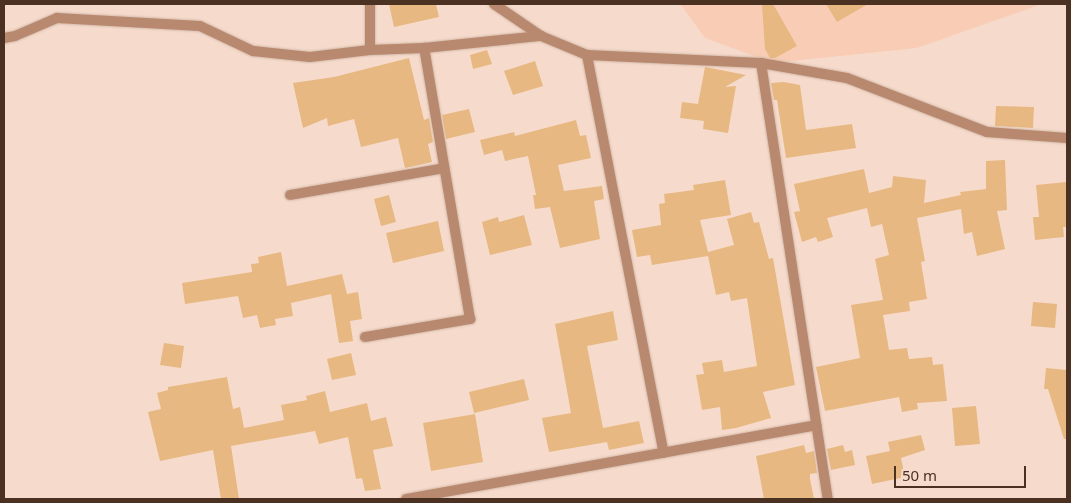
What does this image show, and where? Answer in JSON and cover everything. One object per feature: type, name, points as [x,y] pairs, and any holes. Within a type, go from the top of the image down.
[{"type":"street","points":[[370,4],[370,50]]},
{"type":"street","points":[[494,4],[541,36],[587,55],[761,63],[847,78],[987,132],[1067,138]]},
{"type":"street","points":[[4,38],[15,36],[57,18],[200,26],[254,51],[310,58],[370,50],[424,48],[541,36]]},
{"type":"street","points":[[365,337],[470,319],[424,48]]},
{"type":"street","points":[[587,55],[664,453]]},
{"type":"street","points":[[761,63],[828,499]]},
{"type":"street","points":[[290,195],[444,168]]},
{"type":"street","points":[[406,499],[816,425]]},
{"type":"shaded area","points":[[680,4],[1042,4],[917,48],[773,63],[705,38]]},
{"type":"building","points":[[389,4],[436,4],[439,17],[394,27]]},
{"type":"building","points":[[762,4],[773,4],[797,46],[775,58],[770,58],[765,49]]},
{"type":"building","points":[[826,4],[868,4],[837,22]]},
{"type":"building","points":[[487,50],[492,64],[473,69],[470,55]]},
{"type":"building","points":[[409,58],[424,120],[429,118],[433,142],[428,144],[432,162],[405,168],[398,138],[361,147],[354,119],[328,126],[327,118],[303,128],[293,83],[334,77]]},
{"type":"building","points":[[535,61],[543,86],[513,95],[504,71]]},
{"type":"building","points":[[705,67],[746,75],[725,87],[736,86],[728,133],[703,129],[704,121],[680,118],[682,102],[698,104]]},
{"type":"building","points":[[784,82],[800,85],[806,130],[852,124],[856,148],[786,158],[777,100],[774,100],[771,83]]},
{"type":"building","points":[[996,106],[1034,107],[1033,128],[995,126]]},
{"type":"building","points":[[469,109],[475,132],[446,139],[442,115]]},
{"type":"building","points":[[576,120],[580,136],[586,135],[591,158],[558,165],[564,191],[602,186],[604,199],[594,201],[600,239],[560,248],[550,207],[535,209],[533,195],[536,195],[528,156],[505,161],[502,150],[484,155],[480,140],[514,132],[515,136]]},
{"type":"building","points":[[1005,160],[1007,210],[997,211],[1005,249],[977,256],[972,232],[964,234],[961,209],[917,218],[925,261],[921,262],[927,299],[909,302],[910,311],[883,315],[889,350],[907,348],[909,359],[932,357],[933,365],[943,364],[947,401],[917,403],[918,409],[902,412],[899,397],[825,411],[816,367],[860,358],[851,305],[883,300],[875,259],[889,255],[882,224],[871,227],[867,208],[827,218],[833,237],[818,242],[816,237],[802,242],[794,212],[800,211],[794,184],[864,169],[869,193],[892,187],[893,176],[926,180],[924,203],[961,195],[960,192],[986,189],[986,161]]},
{"type":"building","points":[[725,180],[731,215],[700,220],[708,252],[734,245],[727,219],[751,212],[754,223],[759,222],[769,259],[773,258],[795,385],[763,392],[771,418],[722,430],[720,407],[702,410],[696,375],[704,374],[702,363],[722,360],[724,372],[757,366],[747,298],[731,301],[729,292],[716,295],[708,256],[652,265],[650,255],[637,257],[632,230],[661,225],[659,204],[665,203],[664,194],[694,190],[693,185]]},
{"type":"building","points":[[1067,182],[1067,227],[1063,227],[1064,237],[1035,240],[1033,217],[1039,217],[1036,185]]},
{"type":"building","points":[[389,195],[396,222],[381,226],[374,199]]},
{"type":"building","points":[[524,215],[532,245],[490,255],[482,222],[498,217],[499,222]]},
{"type":"building","points":[[438,221],[444,251],[393,263],[386,233]]},
{"type":"building","points":[[281,252],[287,286],[342,274],[347,294],[358,292],[362,319],[350,321],[353,341],[339,343],[331,294],[291,303],[293,316],[275,319],[276,325],[260,328],[257,315],[243,318],[238,296],[185,304],[182,283],[252,272],[251,264],[259,263],[258,257]]},
{"type":"building","points":[[1033,302],[1057,304],[1055,328],[1031,326]]},
{"type":"building","points":[[613,311],[618,340],[587,346],[603,428],[639,421],[644,443],[609,450],[607,442],[549,452],[542,418],[571,413],[555,324]]},
{"type":"building","points":[[164,343],[184,346],[181,368],[160,365]]},
{"type":"building","points":[[351,353],[356,375],[332,380],[327,359]]},
{"type":"building","points":[[1046,368],[1067,370],[1067,439],[1064,439],[1048,389],[1044,389]]},
{"type":"building","points":[[227,377],[233,409],[240,407],[244,428],[284,420],[281,405],[307,400],[306,396],[325,391],[330,412],[367,403],[371,421],[386,417],[393,446],[373,450],[381,489],[365,491],[362,478],[356,479],[348,437],[319,444],[315,431],[231,446],[239,499],[221,499],[213,450],[160,461],[148,412],[161,409],[157,393],[168,390],[168,387]]},
{"type":"building","points":[[524,379],[529,400],[474,413],[469,392]]},
{"type":"building","points":[[976,406],[980,444],[955,446],[952,408]]},
{"type":"building","points":[[475,414],[483,462],[431,471],[423,423]]},
{"type":"building","points":[[921,435],[925,450],[901,458],[905,477],[872,484],[866,456],[890,451],[888,442]]},
{"type":"building","points":[[804,445],[806,453],[814,451],[817,473],[810,474],[810,479],[814,499],[764,499],[756,456]]},
{"type":"building","points":[[843,445],[845,452],[852,450],[855,465],[831,470],[827,449]]}]
